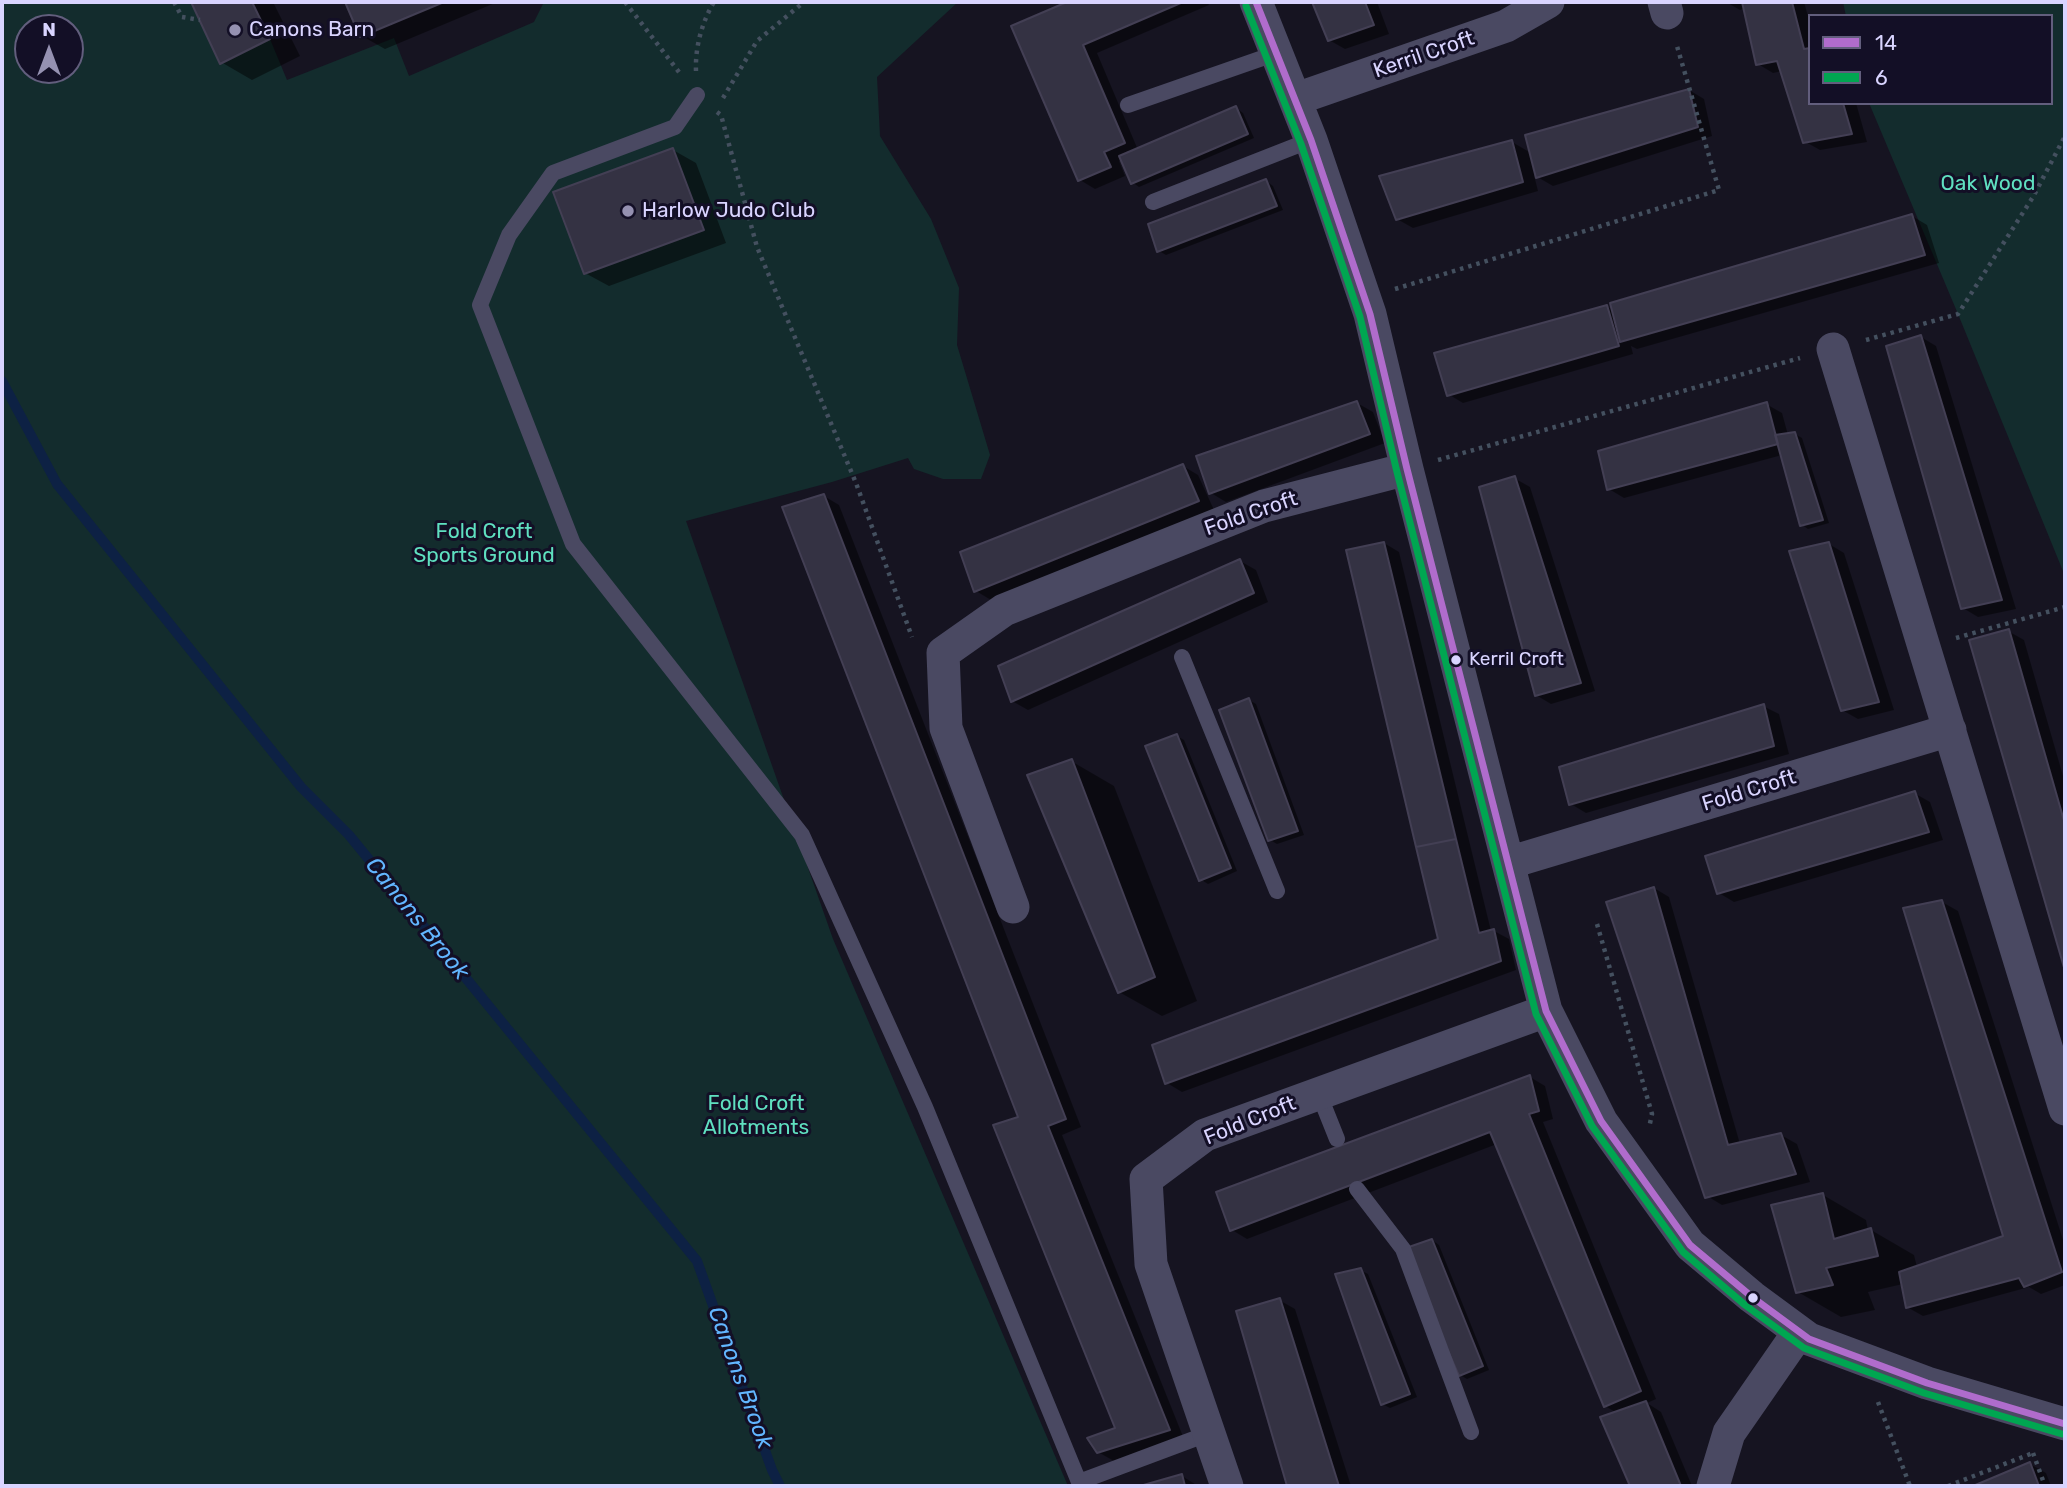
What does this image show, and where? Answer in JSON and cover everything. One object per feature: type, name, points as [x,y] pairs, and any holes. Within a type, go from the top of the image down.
[{"type":"street","points":[[1256,2],[1311,140],[1364,298],[1546,1011],[1601,1121],[1690,1244],[1752,1297],[1809,1339],[1927,1383],[2065,1424]]},
{"type":"street","name":"Kerril Croft","points":[[1296,99],[1506,26],[1548,2]]},
{"type":"street","points":[[1833,349],[2065,1109]]},
{"type":"street","name":"Fold Croft","points":[[1013,907],[946,728],[943,653],[1004,610],[1251,511],[1407,469]]},
{"type":"street","name":"Fold Croft","points":[[1508,863],[1950,730]]},
{"type":"street","name":"Fold Croft","points":[[1227,1486],[1151,1264],[1146,1179],[1205,1135],[1546,1011]]},
{"type":"street","points":[[1713,1486],[1729,1433],[1799,1332]]},
{"type":"lane","points":[[1128,105],[1278,53]]},
{"type":"lane","points":[[697,94],[674,127],[553,173],[509,235],[480,305],[573,544],[802,835],[925,1107],[1079,1482],[1210,1433]]},
{"type":"lane","points":[[1153,202],[1311,140]]},
{"type":"lane","points":[[1182,657],[1277,891]]},
{"type":"lane","points":[[1320,1094],[1337,1139]]},
{"type":"lane","points":[[1357,1189],[1403,1249],[1471,1432]]},
{"type":"path","points":[[174,2],[183,17],[200,20]]},
{"type":"path","points":[[625,2],[697,94],[721,115],[757,247],[856,483],[914,643]]},
{"type":"path","points":[[697,94],[695,58],[702,29],[715,2]]},
{"type":"path","points":[[716,111],[757,41],[804,2]]},
{"type":"path","points":[[1364,298],[1719,190],[1665,7]]},
{"type":"path","points":[[1407,469],[1958,314],[2033,197],[2065,136]]},
{"type":"path","points":[[1925,647],[2065,607]]},
{"type":"path","points":[[1597,924],[1652,1114],[1639,1173]]},
{"type":"path","points":[[1861,1359],[1910,1486]]},
{"type":"path","points":[[1948,1486],[2033,1453]]},
{"type":"green space","points":[[2,2],[191,2],[220,63],[270,39],[287,80],[394,38],[409,76],[534,22],[544,2],[958,2],[877,77],[880,136],[931,219],[959,288],[957,345],[990,455],[981,479],[943,479],[914,469],[908,458],[832,482],[686,521],[833,939],[1068,1486],[2,1486]]},
{"type":"green space","name":"Oak Wood","points":[[1843,2],[2065,2],[2065,576],[1870,105],[2053,105],[2053,14],[1846,14]]},
{"type":"building","name":"Canons Barn","points":[[191,2],[252,2],[270,39],[220,64]]},
{"type":"building","points":[[345,2],[444,2],[360,37]]},
{"type":"building","points":[[1067,2],[1183,2],[1083,45],[1125,143],[1104,152],[1111,167],[1078,181],[1011,26]]},
{"type":"building","points":[[1312,2],[1365,2],[1374,25],[1328,41]]},
{"type":"building","points":[[1742,2],[1792,2],[1804,49],[1808,48],[1808,105],[1844,105],[1852,134],[1803,143],[1777,61],[1756,65]]},
{"type":"building","points":[[1689,89],[1698,127],[1536,178],[1525,135]]},
{"type":"building","points":[[1236,106],[1248,134],[1131,184],[1119,156]]},
{"type":"building","points":[[1512,140],[1523,182],[1396,220],[1379,176]]},
{"type":"building","name":"Harlow Judo Club","points":[[673,148],[704,230],[584,274],[553,192]]},
{"type":"building","points":[[1266,179],[1277,206],[1157,252],[1148,224]]},
{"type":"building","points":[[1912,214],[1925,255],[1620,342],[1610,303]]},
{"type":"building","points":[[1607,305],[1619,346],[1447,396],[1434,353]]},
{"type":"building","points":[[1921,335],[2002,600],[1961,609],[1886,346]]},
{"type":"building","points":[[1357,401],[1370,434],[1209,494],[1196,456]]},
{"type":"building","points":[[1767,402],[1778,444],[1607,490],[1598,451]]},
{"type":"building","points":[[1795,432],[1823,520],[1800,526],[1775,435]]},
{"type":"building","points":[[1183,464],[1199,501],[974,592],[960,552]]},
{"type":"building","points":[[1515,476],[1581,683],[1535,696],[1479,487]]},
{"type":"building","points":[[824,494],[1066,1119],[1048,1126],[1170,1430],[1097,1453],[1087,1438],[1115,1428],[993,1125],[1018,1117],[782,507]]},
{"type":"building","points":[[1384,542],[1456,839],[1416,847],[1346,550]]},
{"type":"building","points":[[1829,542],[1879,702],[1841,711],[1789,551]]},
{"type":"building","points":[[1240,559],[1254,593],[1011,702],[998,666]]},
{"type":"building","points":[[2009,629],[2065,824],[2065,971],[1969,640]]},
{"type":"building","points":[[1249,698],[1298,831],[1268,841],[1219,710]]},
{"type":"building","points":[[1764,704],[1774,746],[1569,805],[1559,767]]},
{"type":"building","points":[[1177,734],[1231,868],[1199,881],[1145,746]]},
{"type":"building","points":[[1072,759],[1155,977],[1118,993],[1027,775]]},
{"type":"building","points":[[1915,791],[1929,832],[1717,894],[1705,856]]},
{"type":"building","points":[[1456,839],[1479,933],[1494,929],[1501,961],[1165,1084],[1152,1045],[1438,939],[1416,847]]},
{"type":"building","points":[[1654,887],[1728,1145],[1781,1133],[1796,1174],[1705,1198],[1606,902]]},
{"type":"building","points":[[1942,900],[2062,1272],[2024,1287],[2019,1278],[1906,1308],[1899,1272],[2003,1236],[1903,908]]},
{"type":"building","points":[[1530,1075],[1539,1111],[1529,1114],[1641,1391],[1604,1407],[1490,1132],[1230,1231],[1216,1192]]},
{"type":"building","points":[[1823,1193],[1834,1239],[1871,1228],[1878,1256],[1826,1268],[1833,1285],[1796,1293],[1771,1205]]},
{"type":"building","points":[[1432,1239],[1483,1366],[1459,1376],[1403,1249]]},
{"type":"building","points":[[1361,1268],[1410,1394],[1381,1405],[1335,1274]]},
{"type":"building","points":[[1280,1298],[1339,1486],[1287,1486],[1236,1311]]},
{"type":"building","points":[[1646,1401],[1681,1486],[1630,1486],[1600,1417]]},
{"type":"building","points":[[2030,1462],[2039,1486],[1973,1486]]},
{"type":"building","points":[[1182,1474],[1185,1486],[1140,1486]]},
{"type":"waterway","name":"Canons Brook","points":[[2,381],[57,484],[301,787],[349,835],[697,1261],[780,1486]]},
{"type":"transit line","name":"14","points":[[1256,2],[1311,140],[1370,314],[1546,1011],[1601,1121],[1690,1245],[1752,1297],[1809,1339],[1927,1383],[2065,1424]]},
{"type":"transit line","name":"6","points":[[1246,6],[1301,144],[1360,317],[1536,1014],[1592,1126],[1683,1252],[1745,1305],[1804,1348],[1924,1393],[2062,1434]]},
{"type":"place","name":"Canons Barn","points":[[235,30]]},
{"type":"place","name":"Harlow Judo Club","points":[[628,211]]},
{"type":"place","name":"Kerril Croft","points":[[1456,660]]},
{"type":"park label","name":"Fold Croft Sports Ground","points":[[484,544]]},
{"type":"park label","name":"Fold Croft Allotments","points":[[756,1116]]}]
